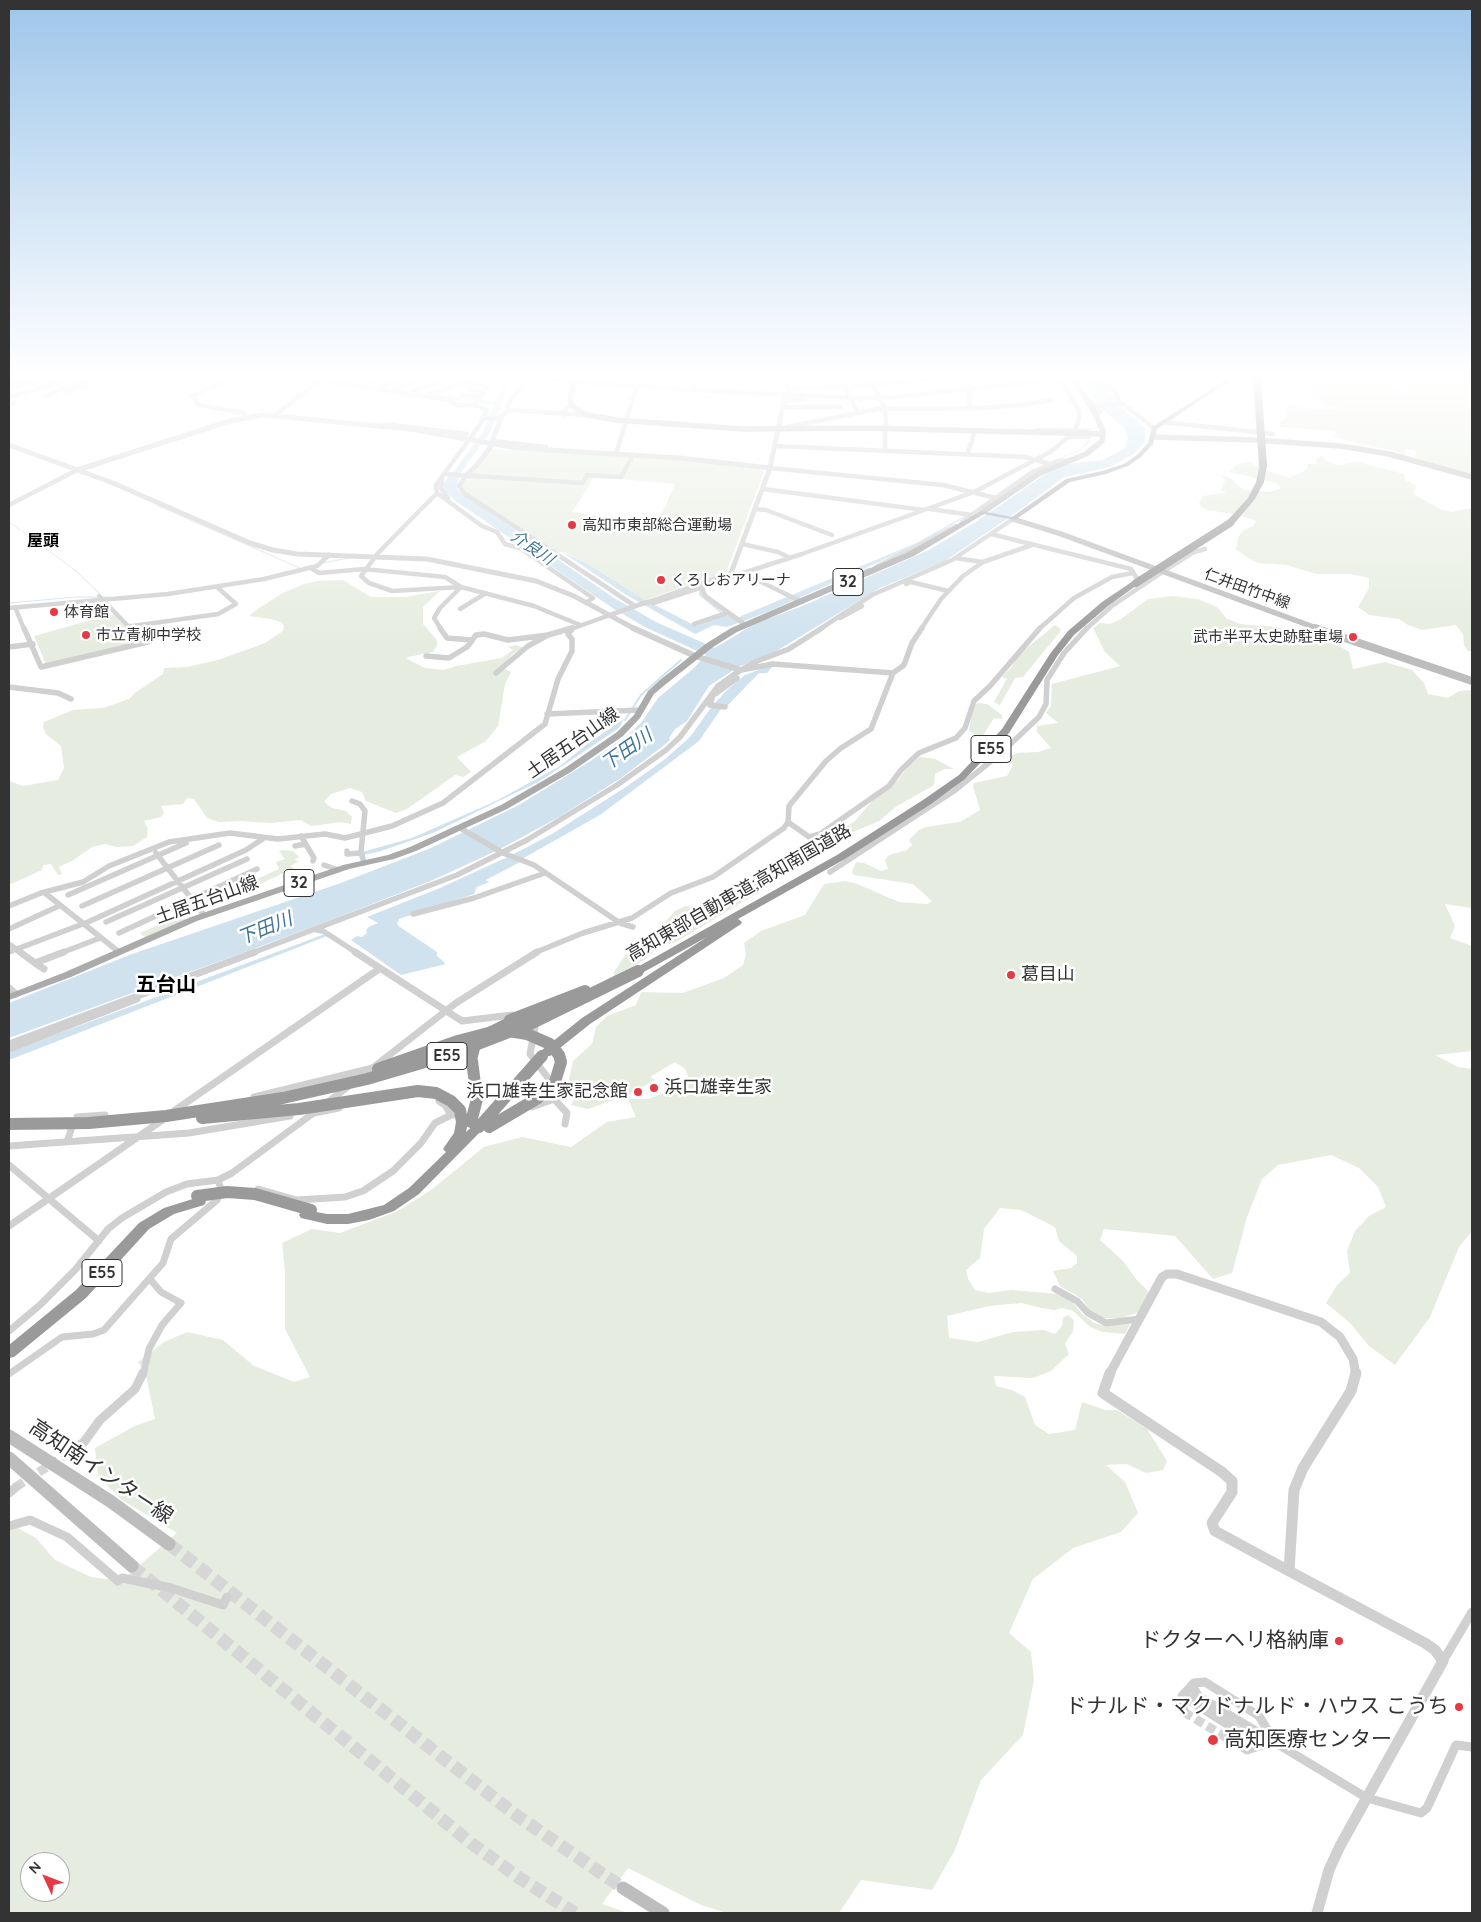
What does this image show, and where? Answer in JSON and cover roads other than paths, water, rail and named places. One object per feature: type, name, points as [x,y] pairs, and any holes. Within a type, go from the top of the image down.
[{"type":"highway","name":"高知東部自動車道;高知南国道路","points":[[9,1124],[126,1120],[241,1102],[367,1079],[452,1054],[561,1011],[808,876],[927,802],[973,767],[1006,731],[1054,654],[1072,633],[1093,613],[1136,583],[1230,523],[1251,499],[1260,482],[1262,469]]},
{"type":"highway","points":[[308,1213],[340,1214],[378,1207],[402,1193],[446,1152],[471,1123],[542,1056],[586,1021],[808,876]]},
{"type":"highway","points":[[308,1213],[338,1220],[359,1218],[379,1212],[406,1198],[442,1165],[471,1123],[477,1100],[472,1061],[474,1049],[479,1042],[492,1030],[510,1020],[636,970]]},
{"type":"highway","points":[[241,1102],[361,1074],[482,1034],[501,1031],[519,1032],[536,1036],[550,1044],[559,1055],[561,1062],[561,1068],[555,1082],[538,1098],[471,1123]]},
{"type":"highway","points":[[9,1124],[89,1125],[244,1115],[418,1091],[436,1093],[451,1100],[471,1123]]},
{"type":"highway","name":"E55","points":[[9,1347],[61,1304],[139,1222],[166,1207],[198,1199],[230,1198],[248,1199],[308,1213]]},
{"type":"highway","name":"E55","points":[[9,1353],[82,1294],[144,1226],[198,1199]]},
{"type":"main road","points":[[984,512],[1040,473],[1050,469]]},
{"type":"main road","points":[[984,512],[1013,519],[1068,480],[1115,469]]},
{"type":"main road","points":[[1442,469],[1472,477]]},
{"type":"main road","name":"土居五台山線","points":[[11,993],[66,975],[204,915],[338,870],[391,857],[462,829],[504,807],[576,764],[620,734],[634,710],[651,693],[710,645],[742,624],[926,547],[984,512]]},
{"type":"main road","name":"仁井田竹中線","points":[[1013,519],[1061,534],[1340,637],[1472,681]]},
{"type":"main road","name":"高知南インター線","points":[[9,1436],[110,1501],[169,1544]]},
{"type":"main road","points":[[9,1458],[132,1566]]},
{"type":"main road","points":[[622,1888],[664,1913]]},
{"type":"street","points":[[73,469],[262,547],[285,552],[427,559],[516,576],[548,585],[698,656],[740,671],[773,664],[893,673]]},
{"type":"street","points":[[9,504],[81,469]]},
{"type":"street","points":[[449,469],[436,485],[437,493],[482,526],[497,532]]},
{"type":"street","points":[[473,469],[459,486],[464,493],[634,607]]},
{"type":"street","points":[[446,474],[583,483],[587,475],[621,477],[626,469]]},
{"type":"street","points":[[734,574],[742,544],[758,509],[770,469]]},
{"type":"street","points":[[777,469],[943,485],[994,497]]},
{"type":"street","points":[[496,673],[521,651],[548,636],[734,574],[743,574],[790,558],[974,492],[1019,469]]},
{"type":"street","points":[[960,526],[970,514],[1039,469]]},
{"type":"street","points":[[442,479],[441,488],[446,496],[497,532],[504,544],[520,548],[593,598],[587,602]]},
{"type":"street","points":[[763,488],[970,514]]},
{"type":"street","points":[[437,493],[376,556],[360,576],[369,583],[392,591],[461,587]]},
{"type":"street","points":[[758,509],[832,535]]},
{"type":"street","points":[[773,664],[773,660],[832,621],[891,587],[955,558],[1013,519]]},
{"type":"street","points":[[991,534],[1131,569],[1133,573],[1149,582]]},
{"type":"street","points":[[742,544],[778,552],[790,558]]},
{"type":"street","points":[[9,1331],[40,1305],[75,1270],[115,1224],[153,1198],[187,1184],[218,1180],[232,1173],[314,1113],[445,1011],[534,953],[584,933],[632,918],[671,894],[713,877],[778,833],[788,822],[789,806],[826,761],[841,748],[871,729],[893,673],[904,665],[912,643],[948,591],[983,562],[1032,545]]},
{"type":"street","points":[[830,872],[954,791],[1032,725],[1046,704],[1047,680],[1072,642],[1098,617],[1194,552],[1206,549]]},
{"type":"street","points":[[9,608],[102,598],[168,594],[278,577],[311,568],[329,554]]},
{"type":"street","points":[[955,558],[983,562]]},
{"type":"street","points":[[311,568],[319,573],[364,569],[445,577],[461,587],[534,606],[580,625]]},
{"type":"street","points":[[788,822],[809,837],[820,834],[837,824],[850,811],[889,786],[901,770],[919,753],[956,738],[965,728],[974,701],[990,686],[1027,641],[1056,612],[1074,598],[1112,576],[1133,573]]},
{"type":"street","points":[[743,574],[799,601]]},
{"type":"street","points":[[891,587],[911,582],[948,591]]},
{"type":"street","points":[[702,586],[705,596],[724,614],[742,624]]},
{"type":"street","points":[[102,598],[102,602],[128,626],[133,626],[218,614],[236,604],[217,587]]},
{"type":"street","points":[[461,587],[440,608],[434,618],[447,638],[470,640]]},
{"type":"street","points":[[460,609],[486,594]]},
{"type":"street","points":[[15,607],[33,644],[41,667],[148,642],[149,640],[133,626]]},
{"type":"street","points":[[694,624],[724,614]]},
{"type":"street","points":[[9,906],[83,882],[99,874],[107,866],[169,842],[223,834],[264,838],[326,834],[345,838],[392,826],[443,802],[532,737],[545,724],[551,697],[572,652],[572,639],[568,634],[572,628]]},
{"type":"street","points":[[426,656],[449,658],[467,647],[470,640],[476,635],[484,634],[508,640],[548,636]]},
{"type":"street","points":[[9,647],[33,644]]},
{"type":"street","points":[[9,1044],[213,969],[290,944],[316,932],[318,929],[432,885],[502,852],[555,824],[636,773],[680,737],[712,694],[740,671],[790,649]]},
{"type":"street","points":[[9,687],[58,693],[71,699]]},
{"type":"street","points":[[712,694],[710,705],[725,707]]},
{"type":"street","points":[[547,714],[634,710]]},
{"type":"street","points":[[352,801],[360,804],[364,811],[361,853],[364,863]]},
{"type":"street","points":[[462,829],[502,852],[534,865],[620,923],[633,927]]},
{"type":"street","points":[[301,836],[313,861]]},
{"type":"street","points":[[12,950],[82,924],[179,881],[246,850],[264,838]]},
{"type":"street","points":[[68,895],[186,843]]},
{"type":"street","points":[[295,846],[305,844]]},
{"type":"street","points":[[82,906],[219,845]]},
{"type":"street","points":[[154,849],[204,915]]},
{"type":"street","points":[[347,851],[348,854],[361,853]]},
{"type":"street","points":[[106,922],[247,858]]},
{"type":"street","points":[[324,865],[338,870]]},
{"type":"street","points":[[119,933],[257,869]]},
{"type":"street","points":[[414,914],[474,898],[545,873]]},
{"type":"street","points":[[45,893],[119,952]]},
{"type":"street","points":[[9,929],[59,906]]},
{"type":"street","points":[[318,929],[462,1021],[506,1017],[550,999]]},
{"type":"street","points":[[35,963],[100,938]]},
{"type":"street","points":[[9,944],[12,950],[44,969]]},
{"type":"street","points":[[9,1049],[126,1004],[154,990],[183,983],[213,969]]},
{"type":"street","points":[[9,1226],[379,969]]},
{"type":"street","points":[[183,983],[192,990]]},
{"type":"street","points":[[526,1010],[534,1028],[530,1054],[548,1078],[554,1099],[567,1113],[565,1124]]},
{"type":"street","points":[[9,1119],[75,1118],[241,1102],[373,1068]]},
{"type":"street","points":[[9,1146],[136,1138],[314,1113],[410,1095],[424,1096],[440,1101],[471,1123]]},
{"type":"street","points":[[222,1189],[252,1188],[270,1191],[297,1200],[345,1197],[363,1191],[386,1177],[421,1143],[435,1123],[471,1123],[480,1115],[502,1122],[512,1119],[534,1106],[554,1099]]},
{"type":"street","points":[[240,1124],[241,1102]]},
{"type":"street","points":[[67,1142],[75,1118]]},
{"type":"street","points":[[9,1165],[99,1241]]},
{"type":"street","points":[[218,1180],[222,1189]]},
{"type":"street","points":[[9,1374],[62,1337],[93,1334],[104,1330],[163,1263],[171,1239],[212,1206],[222,1189]]},
{"type":"street","points":[[1289,1571],[1294,1490],[1303,1468],[1351,1392],[1356,1374],[1350,1352],[1340,1338],[1321,1322],[1300,1313],[1172,1273],[1162,1277],[1105,1382],[1103,1392],[1115,1403],[1228,1477],[1233,1487],[1212,1523],[1212,1527],[1218,1533],[1289,1571],[1424,1643],[1435,1650],[1443,1661]]},
{"type":"street","points":[[73,1450],[84,1442],[100,1420],[134,1389],[143,1374],[149,1349],[162,1325],[181,1303],[161,1292],[150,1280]]},
{"type":"street","points":[[1055,1289],[1077,1301],[1098,1320],[1116,1324],[1139,1319]]},
{"type":"street","points":[[9,1493],[16,1487]]},
{"type":"street","points":[[9,1526],[30,1520],[67,1537],[118,1581],[122,1578],[128,1581],[171,1588],[189,1596],[223,1604],[227,1598]]},
{"type":"street","points":[[1317,1913],[1329,1870],[1367,1798],[1472,1612]]},
{"type":"street","points":[[1184,1712],[1181,1702],[1194,1683],[1204,1682],[1214,1686],[1260,1716],[1274,1740],[1367,1798],[1422,1814],[1427,1808],[1456,1745],[1472,1747]]},
{"type":"street","points":[[1189,1689],[1192,1702],[1246,1736],[1254,1739],[1274,1740]]},
{"type":"street","points":[[1247,1750],[1252,1750],[1274,1740]]},
{"type":"water","points":[[1037,469],[972,513],[919,544],[770,611],[727,627],[714,625],[695,634],[625,594],[562,552],[588,564],[645,600],[696,626],[723,615],[699,595],[699,590],[701,590],[702,595],[723,613],[732,618],[739,617],[916,543],[970,513],[1031,470]]},
{"type":"water","name":"下田川","points":[[1056,469],[1104,469],[1064,477],[945,561],[880,588],[773,653],[738,667],[709,686],[687,721],[675,729],[669,738],[670,740],[663,746],[621,778],[559,817],[500,849],[433,880],[316,926],[9,1038],[9,1003],[132,954],[341,883],[431,848],[519,805],[592,760],[628,735],[641,723],[658,698],[694,668],[706,655],[645,627],[614,609],[457,502],[444,490],[444,483],[449,475],[461,476],[457,482],[457,489],[460,492],[614,598],[656,622],[715,648],[756,623],[800,607],[929,550],[977,521]]},
{"type":"water","points":[[769,666],[772,667],[767,673],[759,673],[727,706],[723,706],[699,741],[600,815],[486,880],[489,882],[477,887],[474,894],[399,919],[397,924],[400,927],[437,952],[437,956],[446,964],[401,975],[351,940],[357,936],[362,937],[367,933],[366,930],[369,927],[378,923],[367,917],[440,888],[510,856],[552,834],[626,787],[664,760],[690,737],[713,705],[729,688],[745,675]]},
{"type":"water","points":[[624,719],[619,728],[540,781],[433,833],[381,851],[364,855],[362,852],[412,838],[496,801],[560,766],[587,744]]},
{"type":"water","points":[[325,934],[327,936],[9,1060],[9,1052]]},
{"type":"waterway","name":"介良川","points":[[450,486],[451,481],[460,469]]},
{"type":"waterway","points":[[156,505],[302,569]]},
{"type":"waterway","points":[[9,522],[20,530]]},
{"type":"waterway","points":[[22,531],[76,571],[103,597]]},
{"type":"waterway","points":[[322,563],[349,558]]},
{"type":"waterway","points":[[9,603],[76,597],[103,597]]},
{"type":"waterway","points":[[103,597],[109,597]]},
{"type":"waterway","points":[[625,720],[641,695],[681,660]]},
{"type":"tunnel","points":[[16,1487],[73,1450]]},
{"type":"tunnel","points":[[169,1544],[516,1815],[623,1888]]},
{"type":"tunnel","points":[[132,1566],[471,1843],[518,1877],[575,1913]]},
{"type":"tunnel","points":[[1184,1712],[1247,1750]]},
{"type":"place","name":"高知市東部総合運動場","points":[[572,525]]},
{"type":"place","name":"くろしおアリーナ","points":[[661,580]]},
{"type":"place","name":"体育館","points":[[54,612]]},
{"type":"place","name":"市立青柳中学校","points":[[86,635]]},
{"type":"place","name":"武市半平太史跡駐車場","points":[[1353,637]]},
{"type":"place","name":"葛目山","points":[[1011,975]]},
{"type":"place","name":"浜口雄幸生家","points":[[654,1088]]},
{"type":"place","name":"浜口雄幸生家記念館","points":[[638,1092]]},
{"type":"place","name":"ドクターヘリ格納庫","points":[[1339,1641]]},
{"type":"place","name":"ドナルド・マクドナルド・ハウス こうち","points":[[1459,1707]]},
{"type":"place","name":"高知医療センター","points":[[1213,1740]]},
{"type":"district","name":"屋頭","points":[[43,541]]},
{"type":"district","name":"五台山","points":[[166,985]]}]
